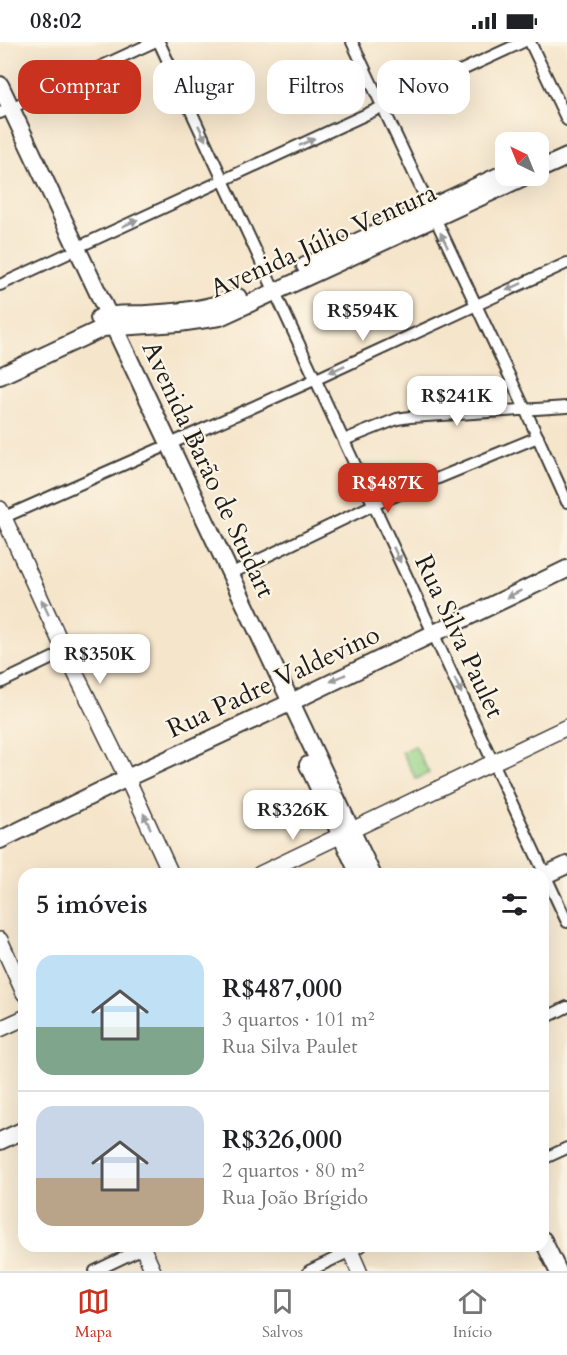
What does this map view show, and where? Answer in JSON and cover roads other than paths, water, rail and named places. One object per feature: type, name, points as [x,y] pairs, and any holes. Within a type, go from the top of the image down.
[{"type":"main road","name":"Avenida Barão de Studart","points":[[0,86],[3,111],[106,322],[286,704],[346,834],[357,868]]},
{"type":"main road","points":[[549,153],[567,145]]},
{"type":"main road","points":[[549,165],[567,157]]},
{"type":"main road","name":"Avenida Júlio Ventura","points":[[431,213],[495,178]]},
{"type":"main road","name":"Avenida Júlio Ventura","points":[[0,364],[106,322],[179,324],[220,317],[272,287],[431,213],[500,186]]},
{"type":"main road","name":"Avenida Júlio Ventura","points":[[0,375],[106,322]]},
{"type":"main road","name":"Avenida Barão de Studart","points":[[164,447],[230,574],[286,704]]},
{"type":"main road","name":"Rua Padre Valdevino","points":[[0,840],[567,569]]},
{"type":"main road","name":"Avenida Barão de Studart","points":[[346,834],[368,868]]},
{"type":"main road","points":[[549,874],[567,865]]},
{"type":"main road","points":[[0,1141],[18,1133]]},
{"type":"main road","points":[[540,1252],[557,1270]]},
{"type":"main road","points":[[549,1252],[557,1270]]},
{"type":"street","points":[[3,111],[154,42]]},
{"type":"street","name":"Rua Silva Paulet","points":[[159,42],[434,633],[540,868]]},
{"type":"street","points":[[352,42],[377,96]]},
{"type":"street","points":[[470,66],[523,42]]},
{"type":"street","points":[[530,42],[567,120]]},
{"type":"street","points":[[0,285],[377,109]]},
{"type":"street","points":[[385,114],[567,502]]},
{"type":"street","points":[[168,868],[1,515],[164,447],[567,262]]},
{"type":"street","points":[[344,440],[397,419],[410,417],[567,407]]},
{"type":"street","points":[[230,574],[374,505],[538,437]]},
{"type":"street","points":[[0,683],[65,652]]},
{"type":"street","points":[[273,868],[567,727]]},
{"type":"street","name":"Rua Silva Paulet","points":[[549,886],[567,922]]},
{"type":"street","points":[[0,940],[18,980]]},
{"type":"street","points":[[549,1016],[567,1007]]},
{"type":"street","points":[[0,1029],[18,1021]]},
{"type":"street","points":[[549,1156],[567,1148]]},
{"type":"street","points":[[95,1271],[132,1252]]},
{"type":"street","points":[[144,1252],[153,1271]]},
{"type":"street","points":[[309,1271],[345,1252]]},
{"type":"street","points":[[354,1252],[359,1271]]}]
